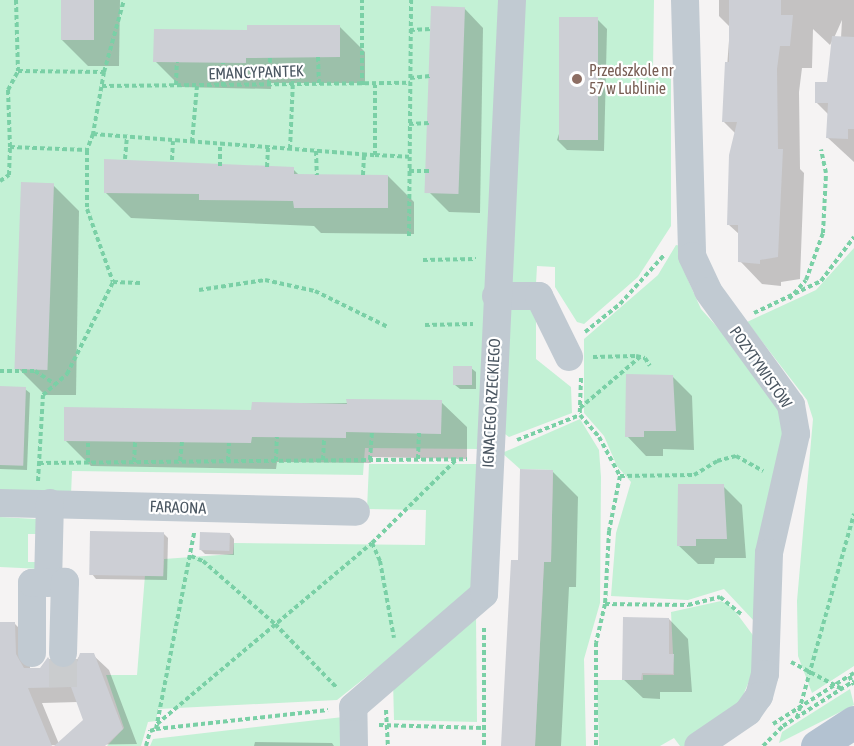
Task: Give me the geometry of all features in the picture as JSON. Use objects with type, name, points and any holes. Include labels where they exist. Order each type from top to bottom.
[{"type":"main road","points":[[817,746],[854,722]]},
{"type":"street","name":"IGNACEGO RZECKIEGO","points":[[484,594],[495,310],[512,0]]},
{"type":"street","name":"POZYTYWISTÓW","points":[[685,0],[692,256],[708,291],[790,405],[796,434],[769,553],[765,674],[755,704],[698,746]]},
{"type":"street","points":[[495,310],[539,296],[578,350]]},
{"type":"street","name":"FARAONA","points":[[0,503],[356,512]]},
{"type":"street","points":[[44,503],[63,583],[63,653]]},
{"type":"street","points":[[32,653],[32,583],[63,583]]},
{"type":"street","points":[[354,726],[407,660],[484,594]]},
{"type":"path","points":[[0,181],[9,175],[8,90],[18,71],[16,0]]},
{"type":"path","points":[[44,503],[39,463],[43,395],[67,375],[113,282],[87,208],[87,150],[93,134],[104,72],[124,0]]},
{"type":"path","points":[[362,0],[362,85]]},
{"type":"path","points":[[409,236],[411,0]]},
{"type":"path","points":[[410,30],[431,29]]},
{"type":"path","points":[[318,57],[319,83]]},
{"type":"path","points":[[269,85],[270,58]]},
{"type":"path","points":[[176,85],[177,62]]},
{"type":"path","points":[[223,63],[223,86]]},
{"type":"path","points":[[18,71],[104,72]]},
{"type":"path","name":"EMANCYPANTEK","points":[[102,86],[269,86],[292,81],[375,85],[430,76]]},
{"type":"path","points":[[290,149],[292,81]]},
{"type":"path","points":[[375,85],[375,155]]},
{"type":"path","points":[[192,142],[197,86]]},
{"type":"path","points":[[410,124],[429,123]]},
{"type":"path","points":[[93,134],[409,157]]},
{"type":"path","points":[[125,159],[127,137]]},
{"type":"path","points":[[172,160],[173,141]]},
{"type":"path","points":[[220,144],[220,166]]},
{"type":"path","points":[[10,147],[87,150]]},
{"type":"path","points":[[267,167],[268,147]]},
{"type":"path","points":[[789,299],[806,280],[823,233],[825,173],[821,150]]},
{"type":"path","points":[[316,151],[317,175]]},
{"type":"path","points":[[363,175],[364,154]]},
{"type":"path","points":[[409,171],[429,171]]},
{"type":"path","points":[[750,315],[789,299],[821,281],[854,237]]},
{"type":"path","points":[[578,350],[643,281],[670,246]]},
{"type":"path","points":[[423,260],[498,258]]},
{"type":"path","points":[[199,290],[265,280],[315,291],[388,327]]},
{"type":"path","points":[[113,282],[140,283]]},
{"type":"path","points":[[425,325],[495,310]]},
{"type":"path","points":[[578,350],[640,357],[650,366]]},
{"type":"path","points":[[580,408],[640,357]]},
{"type":"path","points":[[0,371],[35,371],[56,385]]},
{"type":"path","points":[[489,452],[580,415],[599,436],[620,476],[609,531],[605,604],[596,643],[596,746]]},
{"type":"path","points":[[370,460],[372,432]]},
{"type":"path","points":[[418,459],[419,433]]},
{"type":"path","points":[[276,460],[277,437]]},
{"type":"path","points":[[323,460],[324,438]]},
{"type":"path","points":[[88,441],[88,462]]},
{"type":"path","points":[[134,462],[135,442]]},
{"type":"path","points":[[180,462],[182,442]]},
{"type":"path","points":[[228,461],[229,443]]},
{"type":"path","points":[[620,476],[694,475],[717,461],[736,456],[753,462],[783,489]]},
{"type":"path","points":[[39,463],[457,459],[372,543],[150,731],[146,746]]},
{"type":"path","points":[[156,727],[191,556],[194,507]]},
{"type":"path","points":[[797,718],[854,514]]},
{"type":"path","points":[[372,543],[380,561],[394,639],[407,660]]},
{"type":"path","points":[[191,556],[203,561],[317,663],[354,726]]},
{"type":"path","points":[[484,594],[484,746]]},
{"type":"path","points":[[605,604],[688,605],[720,597],[736,608],[766,646],[809,674],[842,689]]},
{"type":"path","points":[[770,726],[854,673]]},
{"type":"path","points":[[763,746],[797,718],[853,682],[849,676]]},
{"type":"path","points":[[156,727],[483,728]]},
{"type":"green space","points":[[0,0],[501,0],[480,449],[365,448],[363,475],[72,471],[71,495],[0,492]]},
{"type":"green space","points":[[521,0],[654,0],[653,70],[671,79],[671,226],[638,277],[584,324],[577,322],[555,287],[555,267],[537,266],[536,284],[510,284]]},
{"type":"green space","points":[[676,245],[681,246],[688,280],[701,309],[735,347],[786,421],[755,622],[724,589],[688,600],[611,596],[616,533],[631,482],[617,466],[604,436],[584,413],[584,339],[658,275]]},
{"type":"green space","points":[[854,248],[854,666],[812,693],[798,656],[797,601],[813,419],[807,400],[747,322],[816,290]]},
{"type":"green space","points":[[523,304],[536,314],[536,359],[571,387],[572,413],[509,437],[505,434],[507,308]]},
{"type":"green space","points":[[580,419],[599,450],[601,477],[600,603],[584,659],[586,746],[535,746],[544,562],[551,562],[553,470],[520,469],[502,453]]},
{"type":"green space","points":[[369,464],[477,464],[472,593],[337,700],[158,709],[156,721],[148,722],[141,746],[107,746],[124,728],[106,675],[137,675],[145,575],[163,576],[164,559],[233,554],[234,543],[425,545],[426,510],[367,509]]},
{"type":"green space","points":[[0,517],[36,519],[43,534],[28,534],[28,562],[42,562],[42,569],[0,567]]},
{"type":"green space","points":[[721,601],[732,607],[755,638],[752,674],[737,710],[691,746],[680,746],[674,738],[660,746],[599,746],[597,680],[643,680],[643,675],[674,675],[671,612]]},
{"type":"green space","points":[[476,615],[477,722],[394,720],[393,680]]},
{"type":"green space","points":[[850,689],[854,705],[779,743],[782,732]]},
{"type":"green space","points":[[343,717],[344,746],[150,746],[153,739]]},
{"type":"building","points":[[61,0],[94,0],[94,40],[61,40]]},
{"type":"building","points":[[729,0],[781,0],[781,15],[793,15],[790,46],[780,46],[777,69],[778,149],[783,149],[778,257],[760,260],[760,264],[738,262],[738,225],[727,225],[729,155],[737,122],[722,122],[725,62],[729,62]]},
{"type":"building","points":[[431,6],[465,7],[458,194],[424,193]]},
{"type":"building","name":"Przedszkole nr 57 w Lublinie","points":[[559,17],[598,17],[598,140],[559,140]]},
{"type":"building","points":[[247,25],[340,25],[340,57],[246,58],[246,63],[153,62],[154,29],[247,30]]},
{"type":"building","points":[[832,36],[854,37],[854,129],[848,129],[848,139],[826,138],[828,103],[815,103],[815,82],[827,82]]},
{"type":"building","points":[[104,159],[294,167],[294,174],[388,175],[388,208],[294,208],[293,201],[199,200],[199,194],[104,193]]},
{"type":"building","points":[[21,182],[54,183],[47,370],[14,369]]},
{"type":"building","points":[[453,366],[472,366],[472,385],[453,385]]},
{"type":"building","points":[[626,374],[673,375],[676,431],[644,431],[644,437],[625,437]]},
{"type":"building","points":[[0,386],[26,387],[23,466],[0,465]]},
{"type":"building","points":[[346,399],[442,400],[441,434],[346,432],[346,438],[252,437],[251,443],[64,441],[64,407],[251,410],[252,402],[347,404]]},
{"type":"building","points":[[520,469],[553,470],[551,562],[544,562],[535,746],[501,746],[511,560],[518,560]]},
{"type":"building","points":[[678,484],[724,484],[727,539],[696,539],[696,546],[677,546]]},
{"type":"building","points":[[90,531],[164,532],[163,576],[89,575]]},
{"type":"building","points":[[200,532],[230,533],[229,551],[199,550]]},
{"type":"building","points":[[623,617],[669,618],[669,654],[674,654],[673,674],[642,673],[641,680],[622,680]]},
{"type":"building","points":[[0,622],[15,622],[16,654],[24,668],[40,668],[48,657],[54,667],[63,669],[77,662],[80,653],[94,653],[123,729],[105,746],[54,746],[83,720],[71,687],[28,688],[52,746],[0,746]]},
{"type":"tunnel","points":[[63,653],[63,687]]},
{"type":"place","name":"Przedszkole nr 57 w Lublinie","points":[[577,79]]}]
